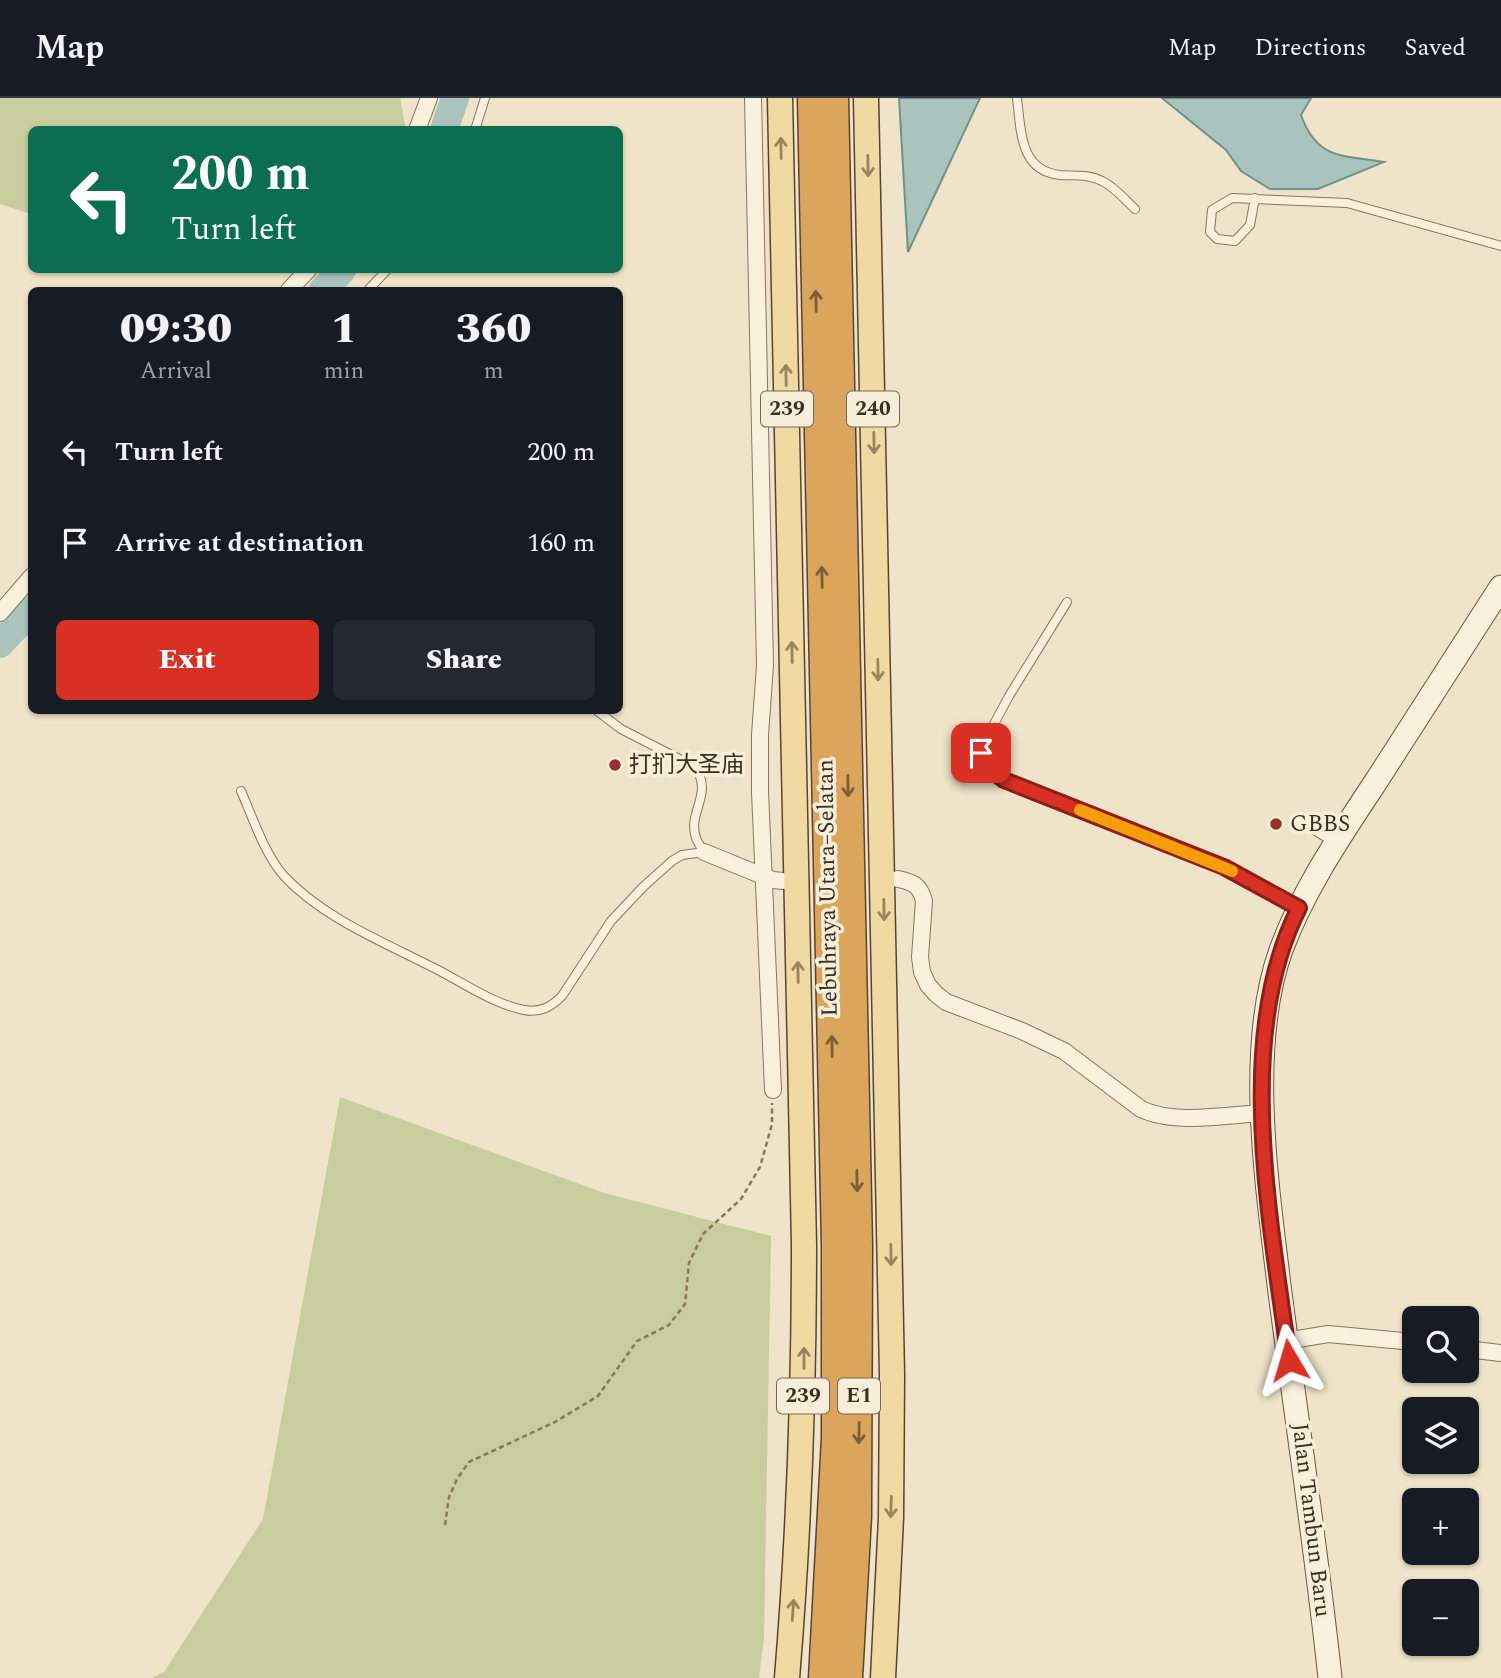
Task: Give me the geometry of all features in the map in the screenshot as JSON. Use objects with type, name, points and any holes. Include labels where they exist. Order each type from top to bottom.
[{"type":"highway","name":"Lebuhraya Utara–Selatan","points":[[812,98],[836,1271],[834,1489],[822,1678]]},
{"type":"highway","name":"Lebuhraya Utara–Selatan","points":[[834,98],[859,1260],[858,1477],[848,1678]]},
{"type":"main road","name":"239","points":[[780,98],[804,1245],[800,1513],[787,1678]]},
{"type":"main road","name":"240","points":[[866,98],[892,1375],[891,1517],[883,1678]]},
{"type":"main road","name":"Jalan Tambun Baru","points":[[1330,1678],[1318,1563],[1267,1184],[1263,1113],[1268,1003],[1281,950],[1299,908],[1336,843],[1501,587]]},
{"type":"street","points":[[418,126],[429,98]]},
{"type":"street","points":[[753,98],[765,665],[760,735],[762,876],[773,1090]]},
{"type":"street","points":[[292,287],[305,273]]},
{"type":"street","points":[[0,613],[6,595],[28,579]]},
{"type":"street","points":[[705,852],[762,876],[783,881]]},
{"type":"street","points":[[898,879],[909,881],[922,892],[922,972],[928,985],[946,1002],[1022,1031],[1064,1051],[1141,1109],[1152,1114],[1178,1117],[1263,1113]]},
{"type":"street","points":[[1286,1340],[1328,1334],[1402,1341]]},
{"type":"street","points":[[1479,1350],[1501,1353]]},
{"type":"lane","points":[[476,126],[485,98]]},
{"type":"lane","points":[[1017,98],[1024,150],[1031,160],[1056,175],[1089,176],[1103,181],[1135,209]]},
{"type":"lane","points":[[1255,198],[1250,225],[1235,241],[1217,239],[1210,232],[1212,210],[1232,198],[1255,198],[1347,203],[1501,246]]},
{"type":"lane","points":[[371,287],[384,273]]},
{"type":"lane","points":[[1067,602],[986,739],[981,753],[984,765],[1004,780],[1224,867],[1299,908]]},
{"type":"lane","points":[[241,790],[282,874],[306,896],[335,916],[478,991],[510,1006],[541,1010],[553,1005],[562,996],[611,921],[672,861],[682,855],[705,852],[696,838],[694,826],[703,785],[702,776],[695,767],[621,729],[601,714]]},
{"type":"lane","points":[[1297,819],[1336,843]]},
{"type":"path","points":[[445,1525],[449,1497],[469,1462],[555,1422],[598,1396],[637,1341],[669,1325],[685,1304],[689,1263],[703,1234],[741,1199],[761,1167],[772,1124],[773,1090]]},
{"type":"green space","points":[[0,98],[400,98],[405,126],[28,126],[28,213],[0,204]]},
{"type":"green space","points":[[340,1097],[604,1193],[771,1236],[764,1638],[759,1678],[151,1678],[164,1672],[263,1519]]},
{"type":"water","points":[[899,98],[980,98],[908,252]]},
{"type":"water","points":[[1162,98],[1311,98],[1301,115],[1307,130],[1323,148],[1344,156],[1384,162],[1318,189],[1270,189],[1241,171],[1226,150]]},
{"type":"waterway","points":[[445,126],[455,98]]},
{"type":"waterway","points":[[326,287],[339,273]]},
{"type":"waterway","points":[[0,644],[28,614]]},
{"type":"slow traffic","points":[[1080,810],[1232,871]]},
{"type":"place","name":"打扪大圣庙","points":[[615,765]]},
{"type":"place","name":"GBBS","points":[[1276,824]]},
{"type":"route","points":[[981,753],[984,765],[1004,780],[1224,867],[1299,908],[1273,975],[1265,1033],[1263,1087],[1267,1184],[1289,1360]]}]
